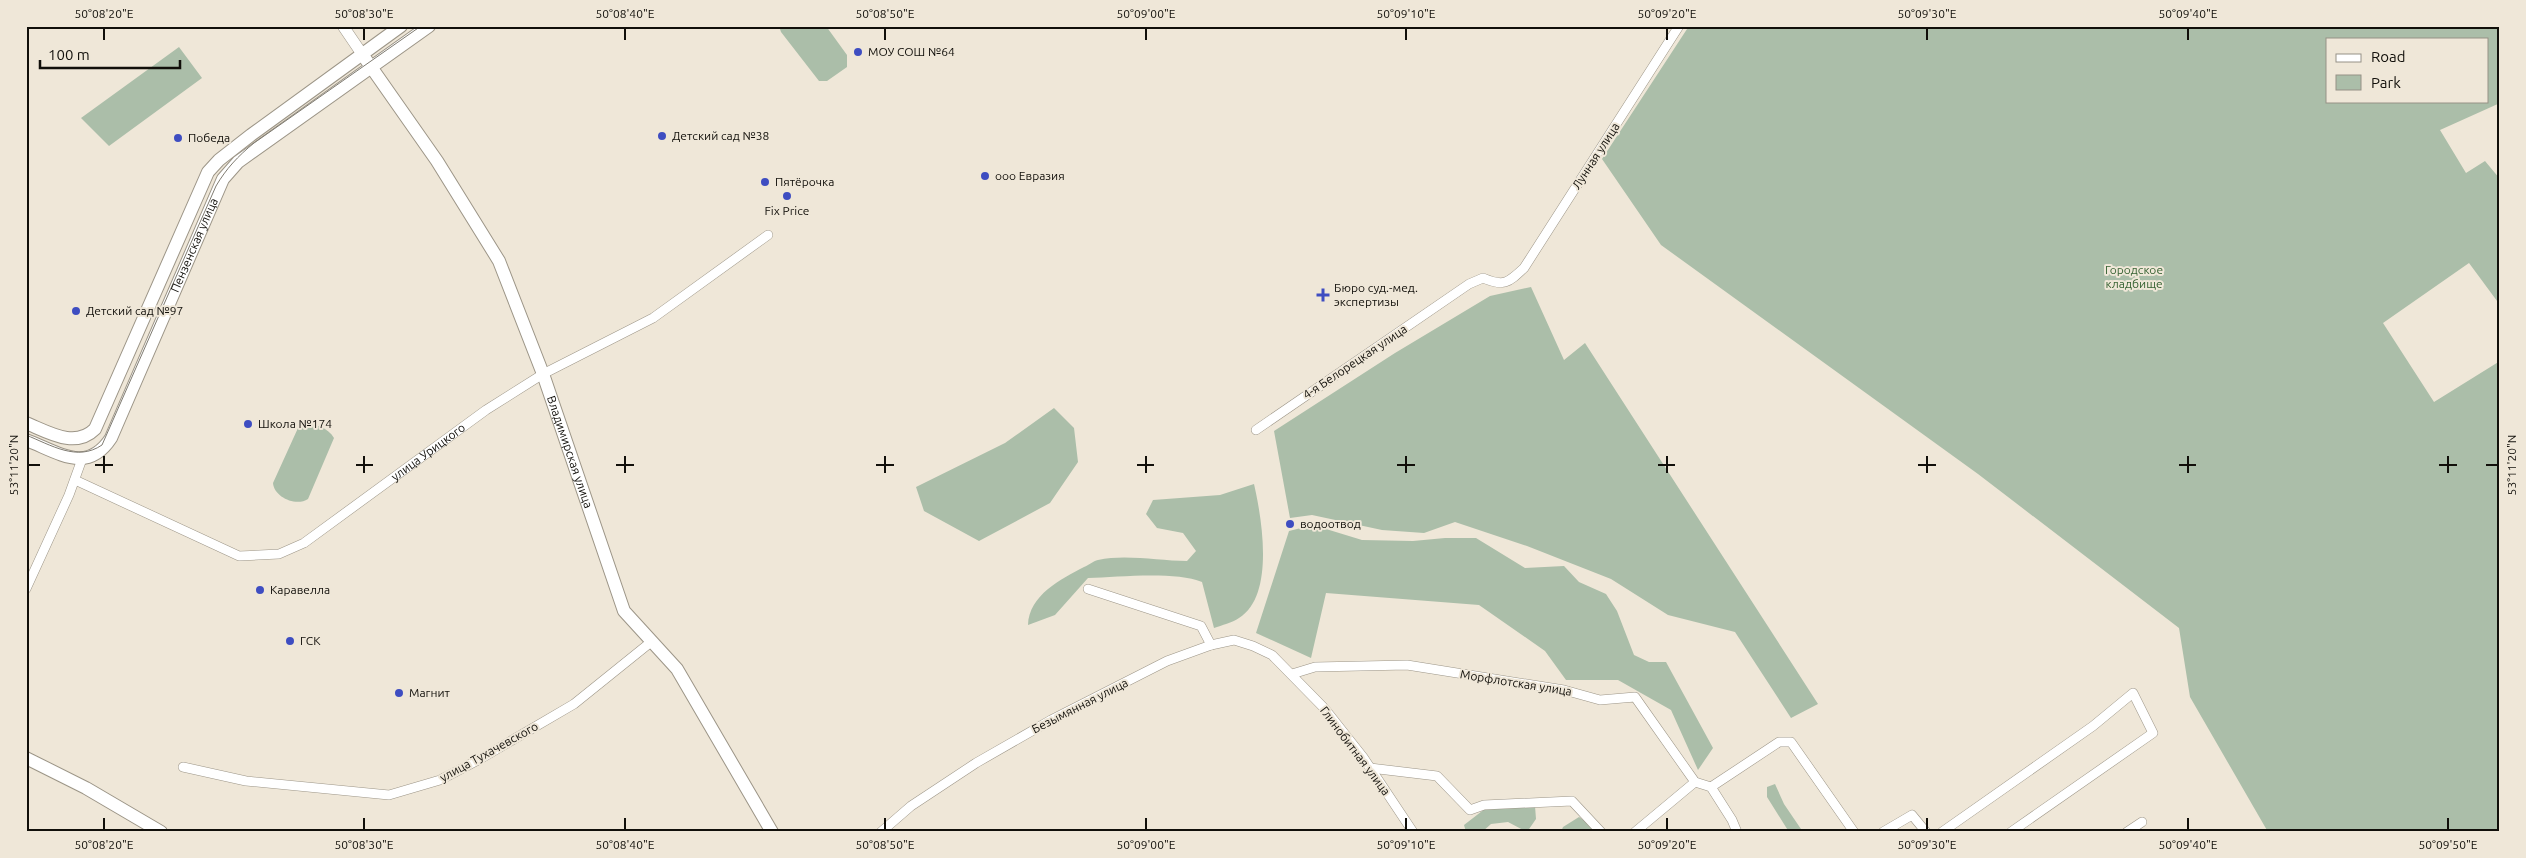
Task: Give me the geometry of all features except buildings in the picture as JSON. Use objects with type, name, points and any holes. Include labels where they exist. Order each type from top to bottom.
[{"type":"main road","name":"Пензенская улица","points":[[86,436],[95,429],[208,172],[219,160],[251,135],[401,26]]},
{"type":"main road","name":"Пензенская улица","points":[[82,460],[99,454],[110,438],[223,179],[238,162],[429,26]]},
{"type":"main road","name":"Владимирская улица","points":[[362,54],[437,161],[498,261],[543,374],[624,611],[677,669],[772,832]]},
{"type":"main road","points":[[26,423],[66,438],[86,436],[82,460],[26,440]]},
{"type":"main road","points":[[26,758],[86,788],[161,832]]},
{"type":"street","points":[[343,26],[362,54]]},
{"type":"street","name":"Лунная улица","points":[[1509,282],[1524,268],[1679,26]]},
{"type":"street","name":"улица Урицкого","points":[[75,480],[239,556],[279,554],[304,543],[486,410],[543,374],[653,318],[768,235]]},
{"type":"street","name":"4-я Белорецкая улица","points":[[1256,430],[1469,284],[1483,278],[1496,284],[1509,282]]},
{"type":"street","points":[[26,589],[75,480],[82,460]]},
{"type":"street","points":[[1088,589],[1201,626],[1211,645]]},
{"type":"street","name":"Безымянная улица","points":[[880,832],[911,806],[968,768],[1051,720],[1167,661],[1211,645],[1234,640],[1272,655],[1292,674]]},
{"type":"street","name":"улица Тухачевского","points":[[183,767],[246,781],[389,795],[440,780],[489,754],[574,704],[651,642]]},
{"type":"street","name":"Морфлотская улица","points":[[1292,674],[1315,668],[1407,665],[1564,690],[1600,700],[1635,697],[1695,782]]},
{"type":"street","name":"Глинобитная улица","points":[[1292,674],[1325,709],[1370,768],[1413,832]]},
{"type":"street","points":[[1942,832],[2093,726],[2133,693],[2153,733],[2011,832]]},
{"type":"street","points":[[1711,787],[1780,742],[1791,742],[1854,832]]},
{"type":"street","points":[[1370,768],[1437,776],[1470,810],[1484,805],[1572,801],[1601,832]]},
{"type":"street","points":[[1635,832],[1695,782],[1711,787]]},
{"type":"street","points":[[1711,787],[1715,797],[1732,820],[1737,832]]},
{"type":"street","points":[[1882,832],[1912,815],[1926,832]]},
{"type":"street","points":[[2127,832],[2142,822]]},
{"type":"green space","points":[[779,26],[826,26],[847,55],[847,67],[827,81],[819,81],[781,32]]},
{"type":"green space","name":"Городское кладбище","points":[[1689,26],[2500,26],[2500,103],[2440,130],[2466,173],[2485,161],[2500,179],[2500,305],[2469,263],[2383,323],[2434,402],[2500,361],[2500,832],[2268,832],[2190,697],[2179,628],[1978,474],[1661,245],[1602,159]]},
{"type":"green space","points":[[179,47],[202,78],[109,146],[81,118]]},
{"type":"green space","points":[[1531,287],[1564,360],[1585,343],[1818,704],[1791,718],[1735,632],[1668,615],[1611,579],[1527,546],[1455,522],[1424,533],[1382,530],[1312,515],[1290,518],[1274,431],[1395,353],[1490,296]]},
{"type":"green space","points":[[1054,408],[1074,428],[1078,462],[1050,503],[979,541],[924,511],[916,487],[1005,443]]},
{"type":"green space","points":[[303,423],[320,427],[332,434],[334,438],[308,499],[298,502],[286,499],[277,493],[273,483],[298,428]]},
{"type":"green space","points":[[1254,484],[1262,536],[1262,575],[1258,593],[1250,607],[1236,620],[1214,628],[1202,582],[1177,577],[1146,576],[1088,578],[1055,615],[1028,625],[1034,605],[1048,589],[1096,561],[1109,558],[1131,558],[1187,561],[1196,551],[1183,533],[1157,528],[1146,514],[1153,500],[1220,495]]},
{"type":"green space","points":[[1313,525],[1362,540],[1413,541],[1476,538],[1525,568],[1564,566],[1579,582],[1606,594],[1617,611],[1634,655],[1649,662],[1666,662],[1713,748],[1698,770],[1671,710],[1618,680],[1566,680],[1545,651],[1479,605],[1326,593],[1311,658],[1256,633],[1289,531]]},
{"type":"green space","points":[[1775,784],[1784,804],[1803,832],[1789,832],[1767,797],[1767,787]]},
{"type":"green space","points":[[1535,806],[1536,819],[1527,832],[1508,822],[1491,824],[1482,832],[1466,832],[1464,825],[1486,808]]},
{"type":"green space","points":[[1579,817],[1601,832],[1561,832],[1563,827]]},
{"type":"tram line","points":[[26,435],[54,447],[74,452],[93,450],[102,445],[216,186],[224,174],[254,143],[421,26]]},
{"type":"place","name":"МОУ СОШ №64","points":[[858,52]]},
{"type":"place","name":"Детский сад №38","points":[[662,136]]},
{"type":"place","name":"Победа","points":[[178,138]]},
{"type":"place","name":"ооо Евразия","points":[[985,176]]},
{"type":"place","name":"Пятёрочка","points":[[765,182]]},
{"type":"place","name":"Fix Price","points":[[787,196]]},
{"type":"place","name":"Бюро суд.-мед. экспертизы","points":[[1323,295]]},
{"type":"place","name":"Детский сад №97","points":[[76,311]]},
{"type":"place","name":"Школа №174","points":[[248,424]]},
{"type":"place","name":"водоотвод","points":[[1290,524]]},
{"type":"place","name":"Каравелла","points":[[260,590]]},
{"type":"place","name":"ГСК","points":[[290,641]]},
{"type":"place","name":"Магнит","points":[[399,693]]}]
